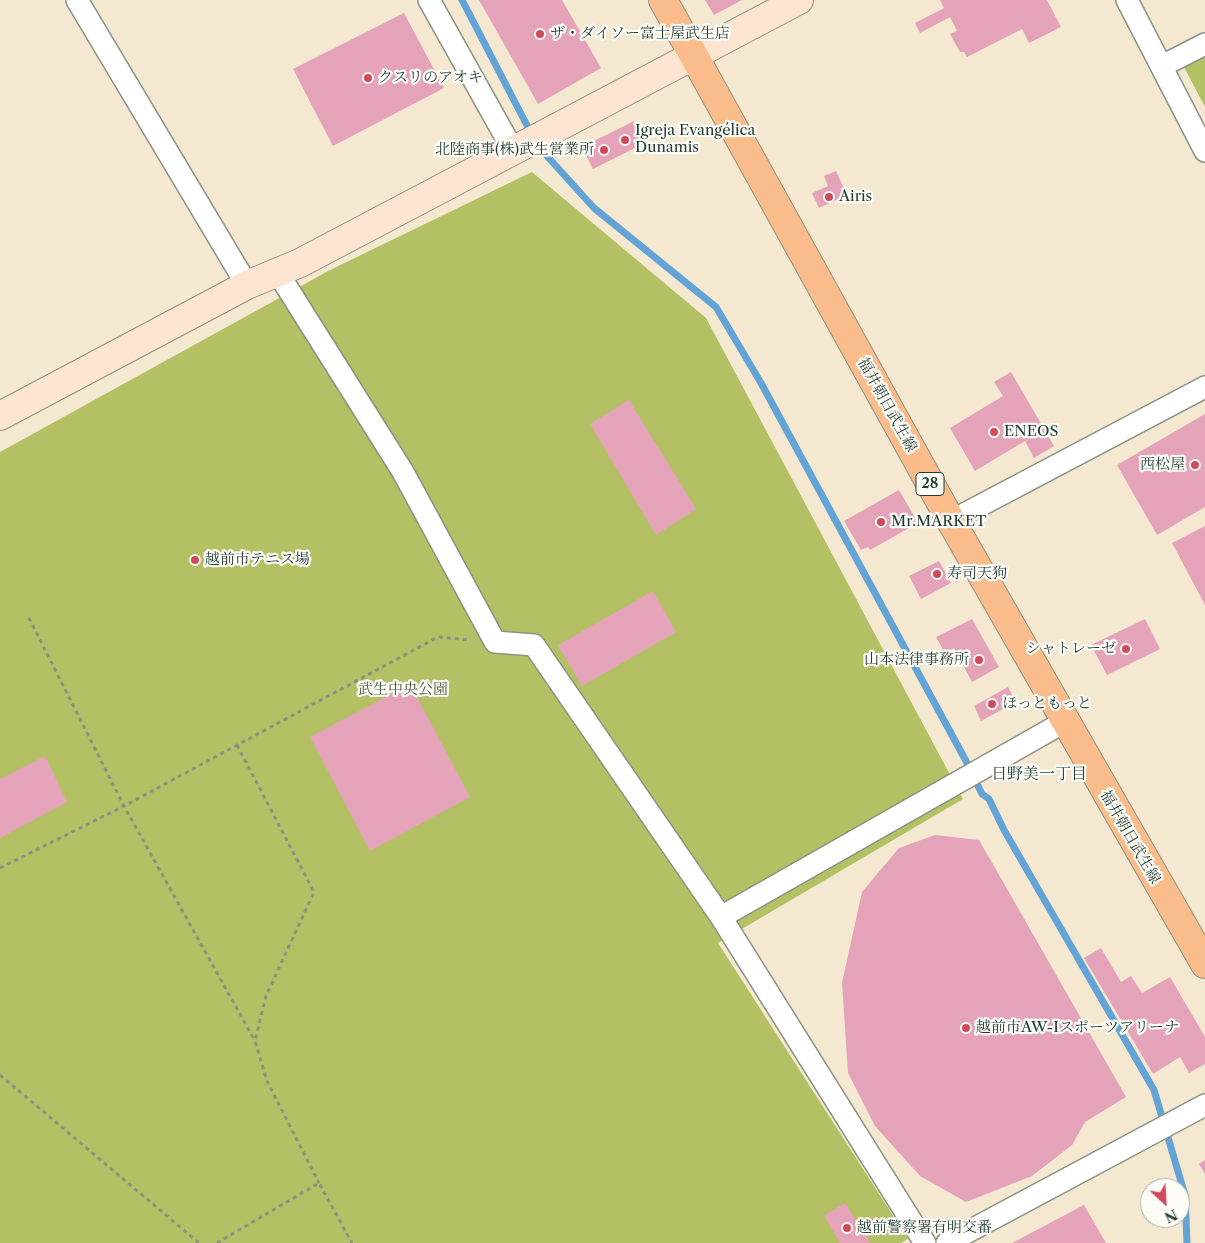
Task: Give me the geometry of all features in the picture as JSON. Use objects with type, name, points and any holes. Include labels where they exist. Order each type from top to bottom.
[{"type":"main road","name":"福井朝日武生線","points":[[663,0],[1064,722],[1205,964]]},
{"type":"street","points":[[77,0],[247,285]]},
{"type":"street","points":[[429,0],[514,152]]},
{"type":"street","points":[[0,416],[247,285],[278,273],[514,152],[800,0]]},
{"type":"street","points":[[1127,0],[1205,151]]},
{"type":"street","points":[[1162,66],[1205,44]]},
{"type":"street","points":[[278,273],[403,472],[495,642],[534,645],[721,917],[925,1243]]},
{"type":"street","points":[[951,521],[1205,387]]},
{"type":"street","points":[[721,917],[1064,722]]},
{"type":"street","points":[[948,1243],[1205,1105]]},
{"type":"path","points":[[29,618],[124,806],[255,1041],[267,1081],[319,1184],[352,1243]]},
{"type":"path","points":[[0,868],[124,806],[438,637],[495,642]]},
{"type":"path","points":[[237,745],[314,892],[266,996],[255,1041]]},
{"type":"path","points":[[0,1075],[199,1243]]},
{"type":"path","points":[[217,1243],[319,1184]]},
{"type":"green space","points":[[1205,57],[1205,107],[1184,67]]},
{"type":"green space","name":"武生中央公園","points":[[532,172],[706,318],[963,799],[718,943],[908,1239],[901,1243],[0,1243],[0,452],[330,270]]},
{"type":"building","name":"ザ・ダイソー富士屋武生店","points":[[479,0],[562,0],[601,68],[538,104]]},
{"type":"building","points":[[705,0],[742,0],[714,15]]},
{"type":"building","points":[[940,0],[1047,0],[1061,27],[1029,43],[1022,29],[967,57],[964,52],[960,52],[950,34],[957,31],[950,17],[920,33],[915,23],[944,8]]},
{"type":"building","name":"クスリのアオキ","points":[[404,13],[444,88],[333,146],[293,69]]},
{"type":"building","points":[[634,121],[645,143],[593,169],[582,147]]},
{"type":"building","points":[[836,171],[847,195],[819,208],[812,193],[828,186],[824,176]]},
{"type":"building","points":[[1011,372],[1054,446],[1034,458],[1025,441],[975,471],[950,428],[1003,396],[994,382]]},
{"type":"building","points":[[629,400],[696,509],[656,535],[590,424]]},
{"type":"building","points":[[1205,414],[1205,507],[1157,535],[1117,465]]},
{"type":"building","points":[[899,490],[918,523],[870,550],[868,547],[861,550],[844,521]]},
{"type":"building","points":[[1205,526],[1205,605],[1172,543]]},
{"type":"building","points":[[939,561],[951,583],[921,599],[909,576]]},
{"type":"building","points":[[653,591],[676,632],[582,686],[558,645]]},
{"type":"building","points":[[972,619],[999,667],[972,682],[954,648],[945,653],[936,637]]},
{"type":"building","points":[[1145,619],[1160,649],[1107,675],[1091,645]]},
{"type":"building","points":[[410,684],[470,797],[370,851],[310,737]]},
{"type":"building","points":[[1008,687],[1016,702],[981,721],[974,706]]},
{"type":"building","points":[[45,756],[67,802],[0,838],[0,779]]},
{"type":"building","name":"越前市AW-Iスポーツアリーナ","points":[[935,835],[979,840],[1126,1097],[1085,1122],[1072,1145],[1032,1176],[966,1202],[920,1176],[875,1126],[848,1073],[842,983],[862,892],[899,848]]},
{"type":"building","points":[[1101,948],[1121,982],[1131,976],[1142,993],[1170,977],[1205,1037],[1205,1064],[1189,1073],[1180,1057],[1153,1074],[1084,958]]},
{"type":"building","points":[[1205,1160],[1205,1174],[1199,1164]]},
{"type":"building","name":"越前警察署有明交番","points":[[845,1203],[870,1242],[840,1243],[824,1215]]},
{"type":"building","points":[[1084,1205],[1106,1243],[1012,1243]]},
{"type":"waterway","points":[[462,0],[532,135]]},
{"type":"waterway","points":[[537,145],[594,208],[716,307],[761,383],[966,761],[982,794],[989,799],[1004,830],[1154,1090],[1185,1195],[1187,1243]]},
{"type":"place","name":"ザ・ダイソー富士屋武生店","points":[[540,34]]},
{"type":"place","name":"クスリのアオキ","points":[[368,78]]},
{"type":"place","name":"Igreja Evangélica Dunamis","points":[[625,140]]},
{"type":"place","name":"北陸商事(株)武生営業所","points":[[604,150]]},
{"type":"place","name":"Airis","points":[[829,197]]},
{"type":"place","name":"ENEOS","points":[[994,432]]},
{"type":"place","name":"西松屋","points":[[1195,465]]},
{"type":"place","name":"Mr.MARKET","points":[[881,522]]},
{"type":"place","name":"越前市テニス場","points":[[195,560]]},
{"type":"place","name":"寿司天狗","points":[[937,574]]},
{"type":"place","name":"シャトレーゼ","points":[[1126,649]]},
{"type":"place","name":"山本法律事務所","points":[[979,660]]},
{"type":"place","name":"ほっともっと","points":[[992,704]]},
{"type":"place","name":"越前市AW-Iスポーツアリーナ","points":[[966,1028]]},
{"type":"place","name":"越前警察署有明交番","points":[[847,1228]]},
{"type":"district","name":"日野美一丁目","points":[[1039,774]]}]
